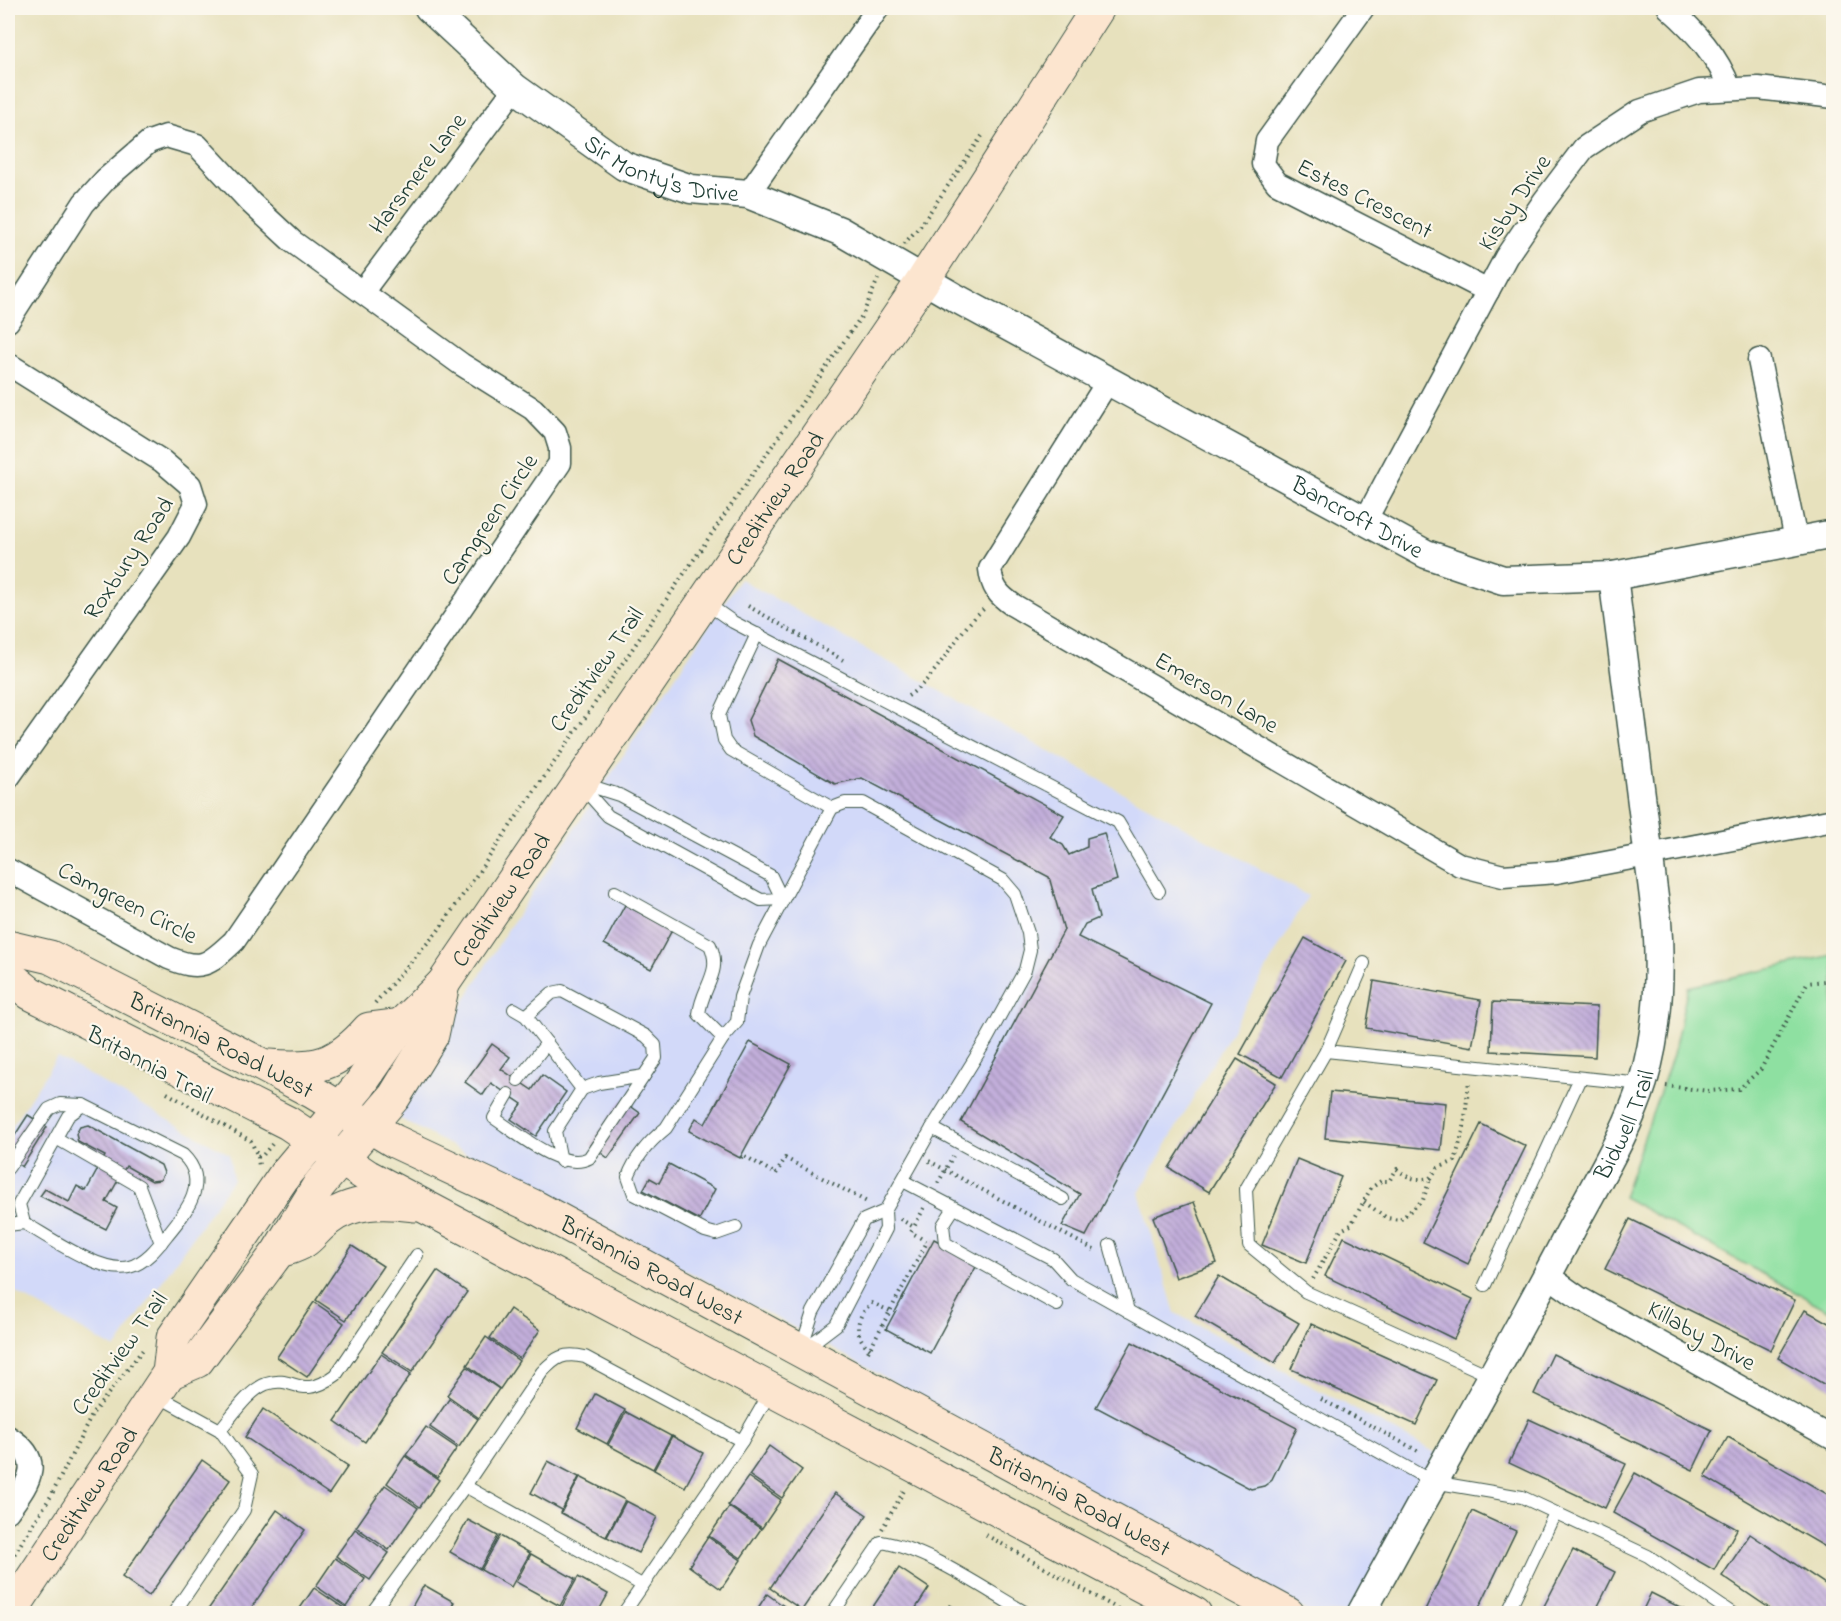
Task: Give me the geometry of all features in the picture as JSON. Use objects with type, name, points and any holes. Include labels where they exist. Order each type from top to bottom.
[{"type":"main road","name":"Creditview Road","points":[[9,1614],[162,1384],[173,1338],[286,1173],[340,1108],[401,1025],[443,984],[578,782],[924,279],[1098,8]]},
{"type":"main road","name":"Britannia Road West","points":[[8,947],[50,957],[264,1065],[394,1141],[536,1207],[800,1352],[1288,1614]]},
{"type":"main road","name":"Britannia Road West","points":[[8,975],[30,993],[288,1123],[367,1176],[1195,1614]]},
{"type":"main road","name":"Creditview Road","points":[[162,1384],[197,1361],[278,1252],[319,1185],[394,1097],[432,1035],[443,984]]},
{"type":"main road","points":[[264,1065],[296,1068],[323,1064],[351,1050],[369,1029],[401,1025]]},
{"type":"main road","points":[[278,1252],[306,1243],[326,1220],[354,1206],[391,1202],[427,1207]]},
{"type":"street","name":"Sir Monty's Drive","points":[[429,8],[514,88],[624,166],[692,189],[748,194],[840,231],[924,279]]},
{"type":"street","name":"Estes Crescent","points":[[1363,8],[1267,141],[1263,164],[1277,183],[1488,291]]},
{"type":"street","points":[[1669,8],[1690,26],[1722,66],[1730,89]]},
{"type":"street","points":[[748,194],[870,10]]},
{"type":"street","name":"Harsmere Lane","points":[[363,291],[514,88]]},
{"type":"street","name":"Kisby Drive","points":[[1365,521],[1506,257],[1537,210],[1584,148],[1640,111],[1699,91],[1758,88],[1833,97]]},
{"type":"street","name":"Camgreen Circle","points":[[8,321],[84,203],[106,179],[149,142],[166,136],[196,145],[251,203],[293,242],[461,364],[533,409],[555,432],[561,448],[560,463],[234,941],[211,962],[192,966],[169,958],[8,870]]},
{"type":"street","name":"Bancroft Drive","points":[[924,279],[1426,554],[1503,580],[1613,576],[1833,534]]},
{"type":"street","points":[[1759,360],[1796,540]]},
{"type":"street","name":"Roxbury Road","points":[[8,364],[162,461],[190,485],[196,504],[178,537],[8,778]]},
{"type":"street","points":[[999,595],[992,584],[990,569],[1108,381]]},
{"type":"street","name":"Bidwell Trail","points":[[1361,1614],[1547,1275],[1624,1127],[1642,1084],[1657,1013],[1660,966],[1649,854],[1613,576]]},
{"type":"street","name":"Emerson Lane","points":[[999,595],[1461,865],[1503,876],[1557,872],[1833,820]]},
{"type":"street","name":"Killaby Drive","points":[[1547,1275],[1579,1298],[1833,1439]]},
{"type":"street","points":[[8,1437],[24,1450],[31,1460],[26,1485],[8,1511]]},
{"type":"lane","points":[[703,601],[733,622],[1118,822],[1159,891]]},
{"type":"lane","points":[[757,634],[719,715],[724,740],[731,750],[832,808]]},
{"type":"lane","points":[[578,782],[608,816],[760,900],[782,899]]},
{"type":"lane","points":[[578,782],[619,795],[771,876],[782,899]]},
{"type":"lane","points":[[736,1227],[716,1234],[705,1231],[634,1194],[628,1178],[632,1167],[646,1148],[666,1128],[723,1038],[736,1022],[740,997],[759,945],[832,808],[845,803],[863,803],[993,873],[1015,894],[1024,915],[1029,950],[1025,970],[971,1067],[932,1128],[885,1211],[886,1229],[836,1325],[800,1352]]},
{"type":"lane","points":[[615,892],[710,945],[716,957],[715,968],[701,997],[699,1014],[723,1038]]},
{"type":"lane","points":[[1364,963],[1326,1051],[1246,1189],[1249,1245],[1306,1292],[1491,1377]]},
{"type":"lane","points":[[508,1094],[494,1118],[561,1161],[582,1162],[589,1158],[656,1058],[655,1045],[646,1036],[562,992],[552,993],[526,1016]]},
{"type":"lane","points":[[514,1009],[526,1016],[582,1089]]},
{"type":"lane","points":[[518,1080],[547,1043]]},
{"type":"lane","points":[[1326,1051],[1642,1084]]},
{"type":"lane","points":[[561,1161],[555,1131],[582,1089],[598,1083],[644,1076]]},
{"type":"lane","points":[[1485,1285],[1580,1078]]},
{"type":"lane","points":[[8,1168],[49,1109],[60,1104],[83,1105],[183,1155],[192,1164],[196,1176],[195,1191],[189,1208],[146,1259],[129,1268],[105,1267],[24,1223],[13,1204],[68,1116],[83,1105]]},
{"type":"lane","points":[[932,1128],[1063,1199]]},
{"type":"lane","points":[[56,1138],[139,1186],[161,1243]]},
{"type":"lane","points":[[903,1181],[1053,1259],[1071,1279],[1433,1482],[1522,1497],[1648,1556],[1728,1612]]},
{"type":"lane","points":[[954,1208],[943,1225],[945,1243],[1057,1305]]},
{"type":"lane","points":[[800,1352],[813,1312],[864,1220],[885,1211]]},
{"type":"lane","points":[[8,1225],[24,1223]]},
{"type":"lane","points":[[1110,1245],[1128,1311]]},
{"type":"lane","points":[[220,1430],[264,1385],[278,1382],[302,1388],[320,1387],[336,1375],[417,1255]]},
{"type":"lane","points":[[371,1614],[465,1486],[542,1372],[552,1361],[570,1353],[585,1357],[742,1441]]},
{"type":"lane","points":[[162,1384],[220,1430],[252,1474],[244,1510],[173,1614]]},
{"type":"lane","points":[[623,1614],[742,1441],[771,1391]]},
{"type":"lane","points":[[465,1486],[642,1585]]},
{"type":"lane","points":[[1508,1614],[1555,1513]]},
{"type":"lane","points":[[832,1614],[881,1542],[896,1544],[939,1564],[1028,1614]]},
{"type":"path","name":"Creditview Trail","points":[[371,1008],[438,931],[863,314],[877,280]]},
{"type":"path","points":[[898,690],[908,696],[923,685],[968,622],[999,595]]},
{"type":"path","points":[[748,606],[848,662]]},
{"type":"path","points":[[1642,1084],[1709,1091],[1739,1089],[1761,1069],[1807,983],[1833,980]]},
{"type":"path","points":[[1364,1202],[1387,1218],[1400,1220],[1423,1200],[1430,1179],[1438,1168],[1455,1161],[1464,1127],[1471,1066]]},
{"type":"path","name":"Britannia Trail","points":[[164,1092],[251,1141],[261,1156],[258,1176]]},
{"type":"path","points":[[890,1311],[872,1303],[862,1313],[858,1326],[859,1336],[869,1350],[890,1311],[927,1242],[911,1232],[960,1145]]},
{"type":"path","points":[[741,1158],[742,1155],[776,1174],[785,1158],[914,1227]]},
{"type":"path","points":[[917,1155],[1098,1252]]},
{"type":"path","points":[[1306,1292],[1341,1230],[1351,1225],[1371,1188],[1381,1181],[1389,1181],[1396,1169],[1409,1179],[1430,1179]]},
{"type":"path","name":"Creditview Trail","points":[[8,1564],[51,1496],[93,1413],[150,1342]]},
{"type":"path","points":[[1316,1396],[1420,1452]]},
{"type":"path","points":[[881,1542],[883,1524],[905,1488]]},
{"type":"shaded area","points":[[740,579],[1308,896],[1139,1193],[1175,1313],[1436,1453],[1352,1613],[1310,1613],[810,1336],[395,1116],[505,934]]},
{"type":"shaded area","points":[[57,1057],[229,1154],[233,1179],[115,1349],[8,1288],[8,1132]]},
{"type":"green space","points":[[1834,955],[1833,1313],[1623,1197],[1673,1055],[1688,987]]},
{"type":"building","points":[[778,659],[1064,815],[1050,837],[1063,845],[1069,855],[1087,847],[1087,838],[1104,833],[1117,880],[1092,889],[1099,918],[1085,924],[1078,937],[1211,1003],[1086,1236],[1062,1226],[1080,1194],[961,1122],[1064,930],[1049,877],[862,778],[835,784],[753,736],[748,720]]},
{"type":"building","points":[[625,905],[672,930],[651,969],[604,944]]},
{"type":"building","points":[[1305,938],[1346,961],[1282,1077],[1240,1054]]},
{"type":"building","points":[[1374,981],[1481,1000],[1472,1047],[1366,1028]]},
{"type":"building","points":[[1493,1002],[1597,1007],[1595,1057],[1491,1051]]},
{"type":"building","points":[[750,1042],[791,1064],[740,1158],[689,1131],[696,1118],[705,1124]]},
{"type":"building","points":[[492,1044],[510,1057],[501,1069],[532,1090],[542,1075],[566,1092],[536,1136],[511,1119],[522,1104],[491,1083],[483,1095],[465,1082]]},
{"type":"building","points":[[1237,1059],[1276,1083],[1209,1192],[1169,1168]]},
{"type":"building","points":[[1330,1092],[1446,1103],[1441,1150],[1325,1138]]},
{"type":"building","points":[[622,1100],[640,1113],[608,1158],[590,1145]]},
{"type":"building","points":[[28,1115],[47,1127],[22,1167],[8,1157],[8,1146]]},
{"type":"building","points":[[1481,1124],[1526,1146],[1468,1264],[1423,1242]]},
{"type":"building","points":[[88,1125],[161,1165],[164,1173],[160,1180],[152,1181],[126,1166],[106,1202],[117,1208],[106,1229],[40,1196],[45,1189],[69,1202],[77,1186],[86,1191],[105,1156],[78,1142],[76,1134],[80,1127]]},
{"type":"building","points":[[1297,1159],[1341,1177],[1306,1263],[1262,1245]]},
{"type":"building","points":[[669,1164],[715,1189],[699,1220],[643,1190],[650,1178],[659,1183]]},
{"type":"building","points":[[1194,1202],[1217,1263],[1176,1278],[1153,1217]]},
{"type":"building","points":[[1630,1219],[1795,1300],[1771,1350],[1605,1269]]},
{"type":"building","points":[[1344,1237],[1473,1299],[1454,1339],[1325,1276]]},
{"type":"building","points":[[934,1239],[978,1263],[930,1353],[886,1329]]},
{"type":"building","points":[[352,1246],[383,1266],[346,1320],[316,1300]]},
{"type":"building","points":[[437,1271],[467,1292],[412,1372],[382,1352]]},
{"type":"building","points":[[1219,1276],[1299,1323],[1275,1363],[1195,1316]]},
{"type":"building","points":[[314,1302],[344,1323],[307,1377],[277,1357]]},
{"type":"building","points":[[510,1309],[540,1330],[520,1359],[490,1338]]},
{"type":"building","points":[[1805,1310],[1834,1326],[1834,1390],[1778,1358]]},
{"type":"building","points":[[1311,1324],[1437,1380],[1416,1425],[1291,1369]]},
{"type":"building","points":[[486,1337],[519,1361],[500,1389],[467,1365]]},
{"type":"building","points":[[1132,1342],[1297,1428],[1271,1481],[1264,1486],[1251,1489],[1096,1407]]},
{"type":"building","points":[[381,1354],[411,1374],[365,1442],[335,1421]]},
{"type":"building","points":[[1553,1354],[1712,1430],[1693,1470],[1534,1394]]},
{"type":"building","points":[[467,1367],[499,1389],[479,1418],[447,1395]]},
{"type":"building","points":[[595,1394],[625,1410],[607,1444],[577,1428]]},
{"type":"building","points":[[449,1399],[478,1419],[459,1447],[430,1427]]},
{"type":"building","points":[[263,1409],[348,1466],[329,1494],[245,1437]]},
{"type":"building","points":[[626,1412],[671,1436],[653,1469],[608,1445]]},
{"type":"building","points":[[1529,1419],[1626,1464],[1605,1508],[1509,1463]]},
{"type":"building","points":[[426,1427],[457,1448],[437,1477],[406,1455]]},
{"type":"building","points":[[672,1436],[703,1453],[685,1487],[654,1470]]},
{"type":"building","points":[[1728,1437],[1834,1498],[1834,1552],[1705,1477]]},
{"type":"building","points":[[769,1446],[802,1470],[782,1498],[749,1475]]},
{"type":"building","points":[[405,1456],[439,1480],[420,1507],[387,1483]]},
{"type":"building","points":[[202,1460],[230,1480],[149,1596],[122,1577]]},
{"type":"building","points":[[548,1461],[579,1477],[562,1510],[531,1493]]},
{"type":"building","points":[[1635,1473],[1737,1529],[1714,1570],[1613,1513]]},
{"type":"building","points":[[580,1477],[625,1500],[606,1537],[561,1513]]},
{"type":"building","points":[[748,1477],[781,1500],[762,1528],[728,1505]]},
{"type":"building","points":[[385,1485],[418,1508],[389,1550],[356,1527]]},
{"type":"building","points":[[835,1493],[867,1515],[802,1610],[770,1588]]},
{"type":"building","points":[[626,1501],[657,1517],[638,1553],[607,1537]]},
{"type":"building","points":[[729,1507],[761,1529],[741,1558],[709,1536]]},
{"type":"building","points":[[277,1510],[305,1530],[247,1614],[205,1614]]},
{"type":"building","points":[[1472,1511],[1516,1531],[1476,1614],[1433,1614],[1425,1610]]},
{"type":"building","points":[[468,1520],[498,1536],[480,1569],[450,1552]]},
{"type":"building","points":[[355,1529],[389,1553],[370,1580],[336,1556]]},
{"type":"building","points":[[1750,1534],[1834,1590],[1832,1614],[1778,1614],[1722,1576]]},
{"type":"building","points":[[500,1536],[530,1553],[511,1587],[481,1570]]},
{"type":"building","points":[[708,1537],[741,1560],[721,1589],[689,1566]]},
{"type":"building","points":[[1573,1550],[1615,1572],[1594,1614],[1540,1614]]},
{"type":"building","points":[[531,1554],[575,1579],[560,1606],[516,1582]]},
{"type":"building","points":[[335,1558],[365,1579],[346,1607],[316,1586]]},
{"type":"building","points":[[899,1568],[929,1588],[912,1614],[868,1614]]},
{"type":"building","points":[[578,1577],[608,1594],[597,1614],[559,1612]]},
{"type":"building","points":[[424,1585],[454,1602],[448,1614],[408,1614]]},
{"type":"building","points":[[314,1588],[345,1609],[341,1614],[296,1614]]},
{"type":"building","points":[[1651,1593],[1693,1614],[1641,1614]]},
{"type":"building","points":[[767,1594],[795,1614],[754,1614]]},
{"type":"building","points":[[950,1605],[965,1614],[945,1614]]},
{"type":"building","points":[[454,1606],[466,1614],[450,1614]]}]
